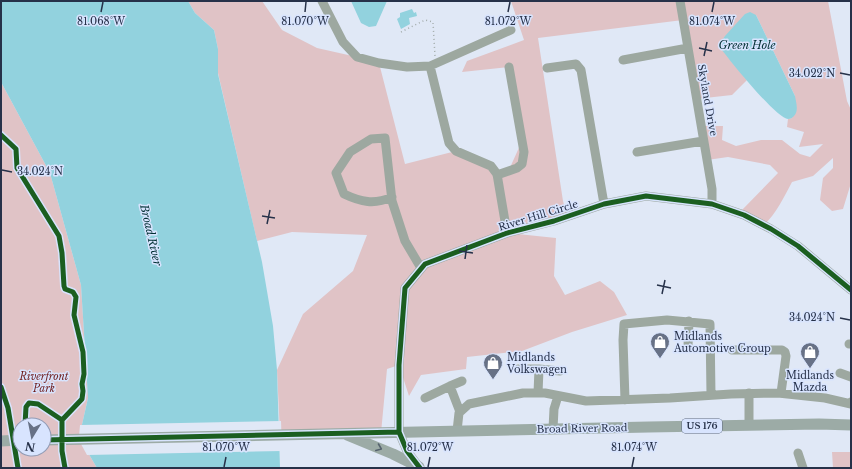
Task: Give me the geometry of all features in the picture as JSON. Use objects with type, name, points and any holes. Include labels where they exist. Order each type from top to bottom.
[{"type":"main road","name":"Broad River Road","points":[[52,440],[313,433],[749,425],[851,425]]},
{"type":"main road","points":[[343,433],[393,454],[420,468]]},
{"type":"main road","points":[[1,441],[12,440]]},
{"type":"street","points":[[322,1],[343,42],[357,57],[378,63],[407,67],[432,65],[511,30]]},
{"type":"street","name":"Skyland Drive","points":[[680,1],[712,189],[712,204]]},
{"type":"street","points":[[623,60],[688,48]]},
{"type":"street","points":[[547,68],[576,64],[581,70],[604,204]]},
{"type":"street","points":[[432,65],[449,143],[456,151],[491,166],[497,175],[507,233]]},
{"type":"street","points":[[497,175],[517,168],[522,164],[524,152],[509,67]]},
{"type":"street","points":[[392,197],[382,202],[359,201],[344,194],[336,173],[350,152],[370,139],[385,138],[392,197],[405,241],[421,268]]},
{"type":"street","points":[[638,152],[703,141]]},
{"type":"street","name":"River Hill Circle","points":[[420,468],[407,451],[399,432],[399,365],[405,288],[425,264],[507,233],[554,221],[604,204],[646,196],[712,204],[744,215],[771,229],[798,246],[851,290]]},
{"type":"street","points":[[624,400],[624,324],[667,320],[710,324],[711,395]]},
{"type":"street","points":[[688,346],[689,321]]},
{"type":"street","points":[[732,350],[782,350],[785,352],[786,356],[781,393]]},
{"type":"street","points":[[518,369],[560,371]]},
{"type":"street","points":[[538,393],[539,369]]},
{"type":"street","points":[[840,373],[851,377]]},
{"type":"street","points":[[425,398],[462,382]]},
{"type":"street","points":[[450,386],[460,412]]},
{"type":"street","points":[[457,431],[460,412],[469,404],[523,394],[545,393],[586,401],[748,393],[781,393],[825,398],[851,404]]},
{"type":"street","points":[[748,393],[749,425]]},
{"type":"street","points":[[553,429],[554,409],[558,396]]},
{"type":"street","points":[[798,453],[802,468]]},
{"type":"path","points":[[401,32],[425,20],[433,22],[435,41],[432,65]]},
{"type":"green space","points":[[188,1],[262,1],[282,30],[317,48],[379,63],[405,164],[456,151],[497,174],[508,172],[522,141],[509,67],[462,72],[467,61],[524,40],[511,1],[828,1],[847,101],[851,110],[851,183],[843,209],[832,211],[820,200],[823,178],[833,168],[833,158],[813,176],[792,182],[776,211],[764,225],[742,210],[778,173],[770,165],[728,157],[707,160],[701,126],[723,126],[722,140],[736,146],[761,140],[782,140],[800,154],[810,157],[823,144],[799,147],[804,132],[787,127],[788,119],[792,118],[795,96],[756,15],[728,57],[747,80],[732,95],[696,99],[683,20],[538,38],[563,201],[567,216],[508,233],[556,238],[554,276],[565,295],[600,281],[614,292],[627,315],[572,332],[522,351],[467,357],[466,369],[421,375],[409,396],[399,365],[387,369],[381,433],[280,434],[277,370],[303,314],[353,271],[367,235],[292,232],[257,241],[218,73],[218,49],[214,30],[195,13]]},
{"type":"green space","name":"Riverfront Park","points":[[1,82],[50,173],[81,285],[88,398],[81,429],[83,444],[97,468],[1,468]]},
{"type":"green space","points":[[832,452],[851,452],[851,468],[833,468]]},
{"type":"water","name":"Broad River","points":[[1,1],[188,1],[195,13],[214,30],[218,49],[218,74],[262,262],[273,326],[277,370],[280,468],[97,468],[83,444],[81,429],[88,398],[81,285],[50,173],[1,82]]},
{"type":"water","points":[[351,1],[387,1],[376,26],[369,27],[361,23]]},
{"type":"water","points":[[412,9],[414,13],[416,12],[417,16],[409,18],[410,24],[401,29],[397,19],[400,17],[400,13]]},
{"type":"water","name":"Green Hole","points":[[750,12],[756,15],[795,96],[797,106],[796,114],[791,119],[782,116],[764,100],[743,77],[722,50],[721,42],[725,36],[745,14]]},
{"type":"pier","points":[[281,421],[282,451],[87,455],[81,444],[79,436],[80,425]]},
{"type":"cycle path","points":[[1,135],[16,149],[17,168],[59,236],[62,253],[64,286],[65,289],[73,292],[76,297],[74,315],[83,352],[83,391],[82,399],[62,420],[62,451],[65,468]]},
{"type":"cycle path","points":[[420,468],[407,451],[399,432],[399,365],[405,288],[425,264],[507,233],[554,221],[604,204],[646,196],[712,204],[744,215],[771,229],[798,246],[851,290]]},
{"type":"cycle path","points":[[1,387],[8,408],[18,468]]},
{"type":"cycle path","points":[[25,417],[26,407],[29,403],[38,404],[62,420]]},
{"type":"cycle path","points":[[52,440],[399,432]]},
{"type":"place","name":"Midlands Automotive Group","points":[[660,359]]},
{"type":"place","name":"Midlands Mazda","points":[[810,369]]},
{"type":"place","name":"Midlands Volkswagen","points":[[493,380]]}]
